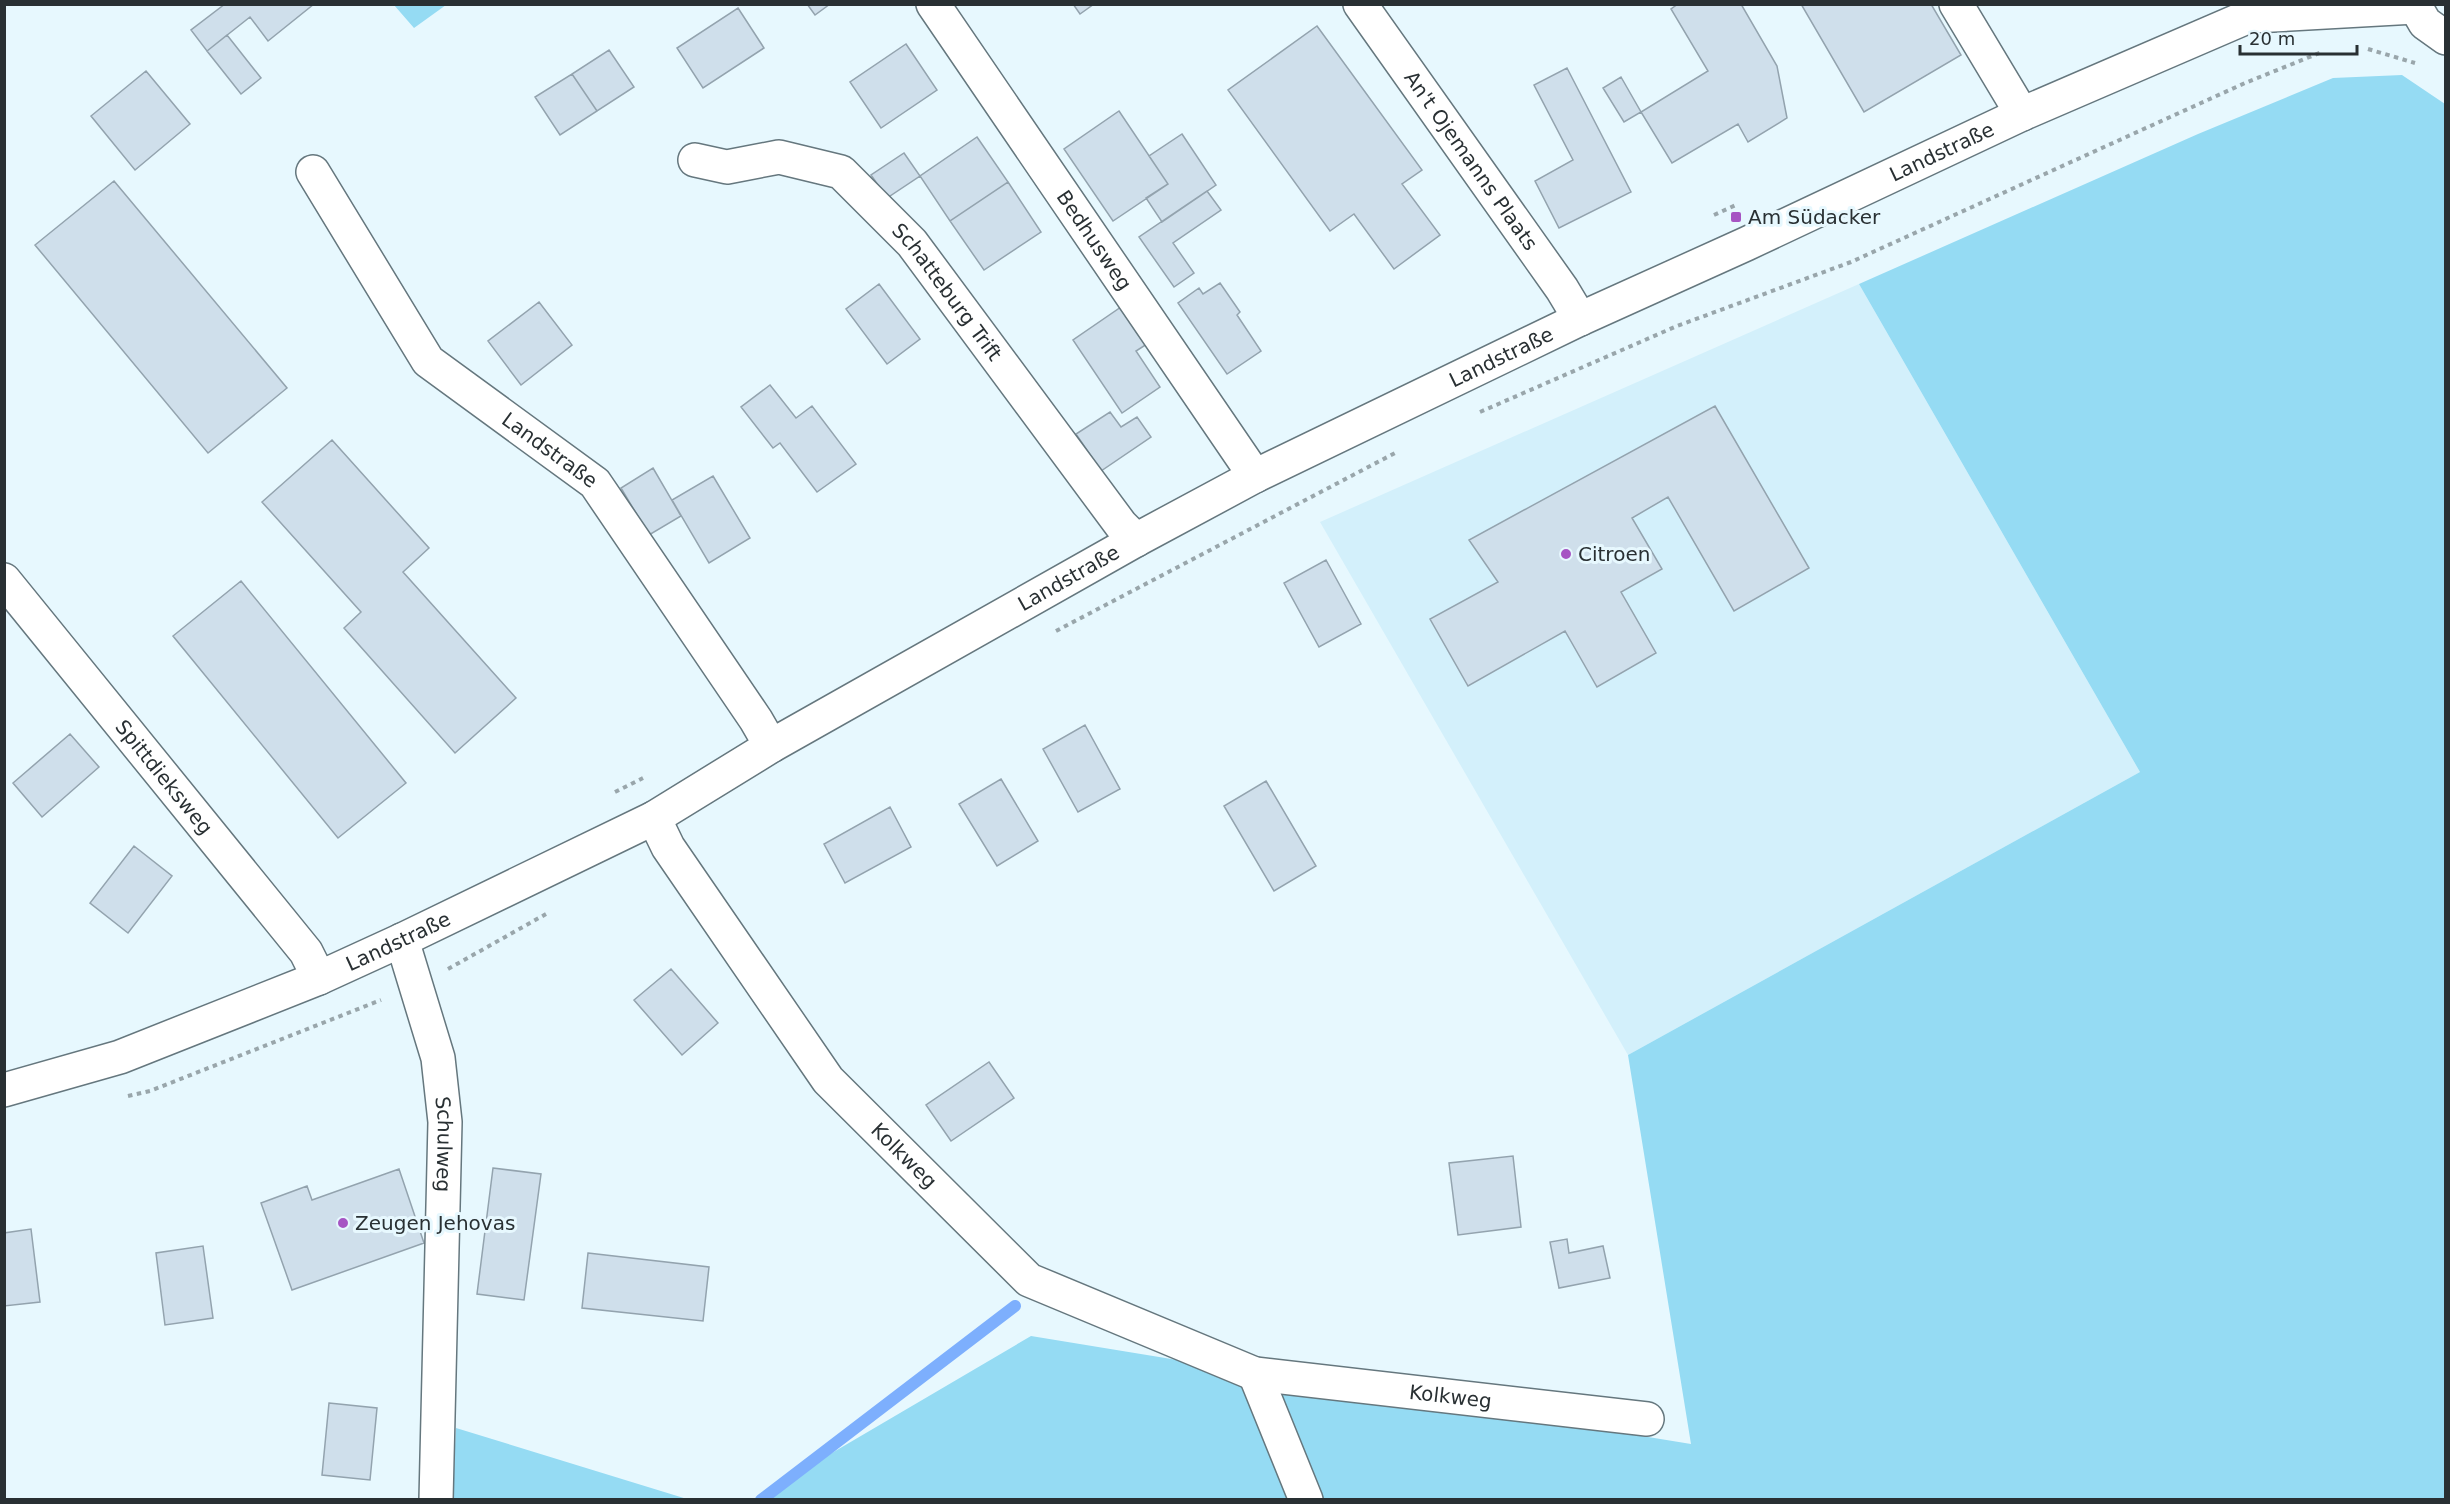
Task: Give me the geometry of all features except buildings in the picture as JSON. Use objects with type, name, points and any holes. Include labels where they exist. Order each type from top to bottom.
[{"type":"street","name":"Bedhusweg","points":[[933,4],[1255,476]]},
{"type":"street","name":"An't Ojemanns Plaats","points":[[1360,4],[1562,289],[1580,320]]},
{"type":"street","points":[[1956,4],[2022,114]]},
{"type":"street","name":"Landstraße","points":[[4,1090],[120,1057],[319,978],[402,940],[654,818],[771,746],[1136,540],[1255,476],[1580,320],[1756,240],[2022,114],[2265,10],[2415,6]]},
{"type":"street","points":[[2415,6],[2425,23],[2445,38]]},
{"type":"street","name":"Schatteburg Trift","points":[[695,160],[727,167],[779,157],[842,172],[912,243],[1121,525],[1136,540]]},
{"type":"street","name":"Landstraße","points":[[313,172],[428,361],[595,483],[756,720],[771,746]]},
{"type":"street","name":"Spittdieksweg","points":[[4,580],[306,952],[319,978]]},
{"type":"street","name":"Kolkweg","points":[[654,818],[668,847],[828,1080],[1029,1280],[1255,1374],[1647,1419]]},
{"type":"street","name":"Schulweg","points":[[402,940],[438,1058],[445,1122],[436,1500]]},
{"type":"street","points":[[1255,1374],[1306,1500]]},
{"type":"path","points":[[2361,48],[2388,54]]},
{"type":"path","points":[[1479,412],[1677,326],[1851,262],[2245,83],[2329,50]]},
{"type":"path","points":[[1048,635],[1405,448]]},
{"type":"path","points":[[332,1020],[416,987],[553,911]]},
{"type":"shaded area","points":[[394,5],[446,5],[414,28]]},
{"type":"shaded area","points":[[2402,75],[2445,104],[2445,1499],[752,1500],[1031,1336],[1691,1444],[1628,1055],[2140,772],[1859,284],[2198,134],[2333,78]]},
{"type":"shaded area","points":[[1859,284],[2140,772],[1628,1055],[1320,522]]},
{"type":"shaded area","points":[[456,1428],[687,1499],[452,1500]]},
{"type":"waterway","points":[[761,1500],[1015,1306]]},
{"type":"place","name":"Am Südacker","points":[[1736,217]]},
{"type":"place","name":"Citroen","points":[[1566,554]]},
{"type":"place","name":"Zeugen Jehovas","points":[[343,1223]]}]
